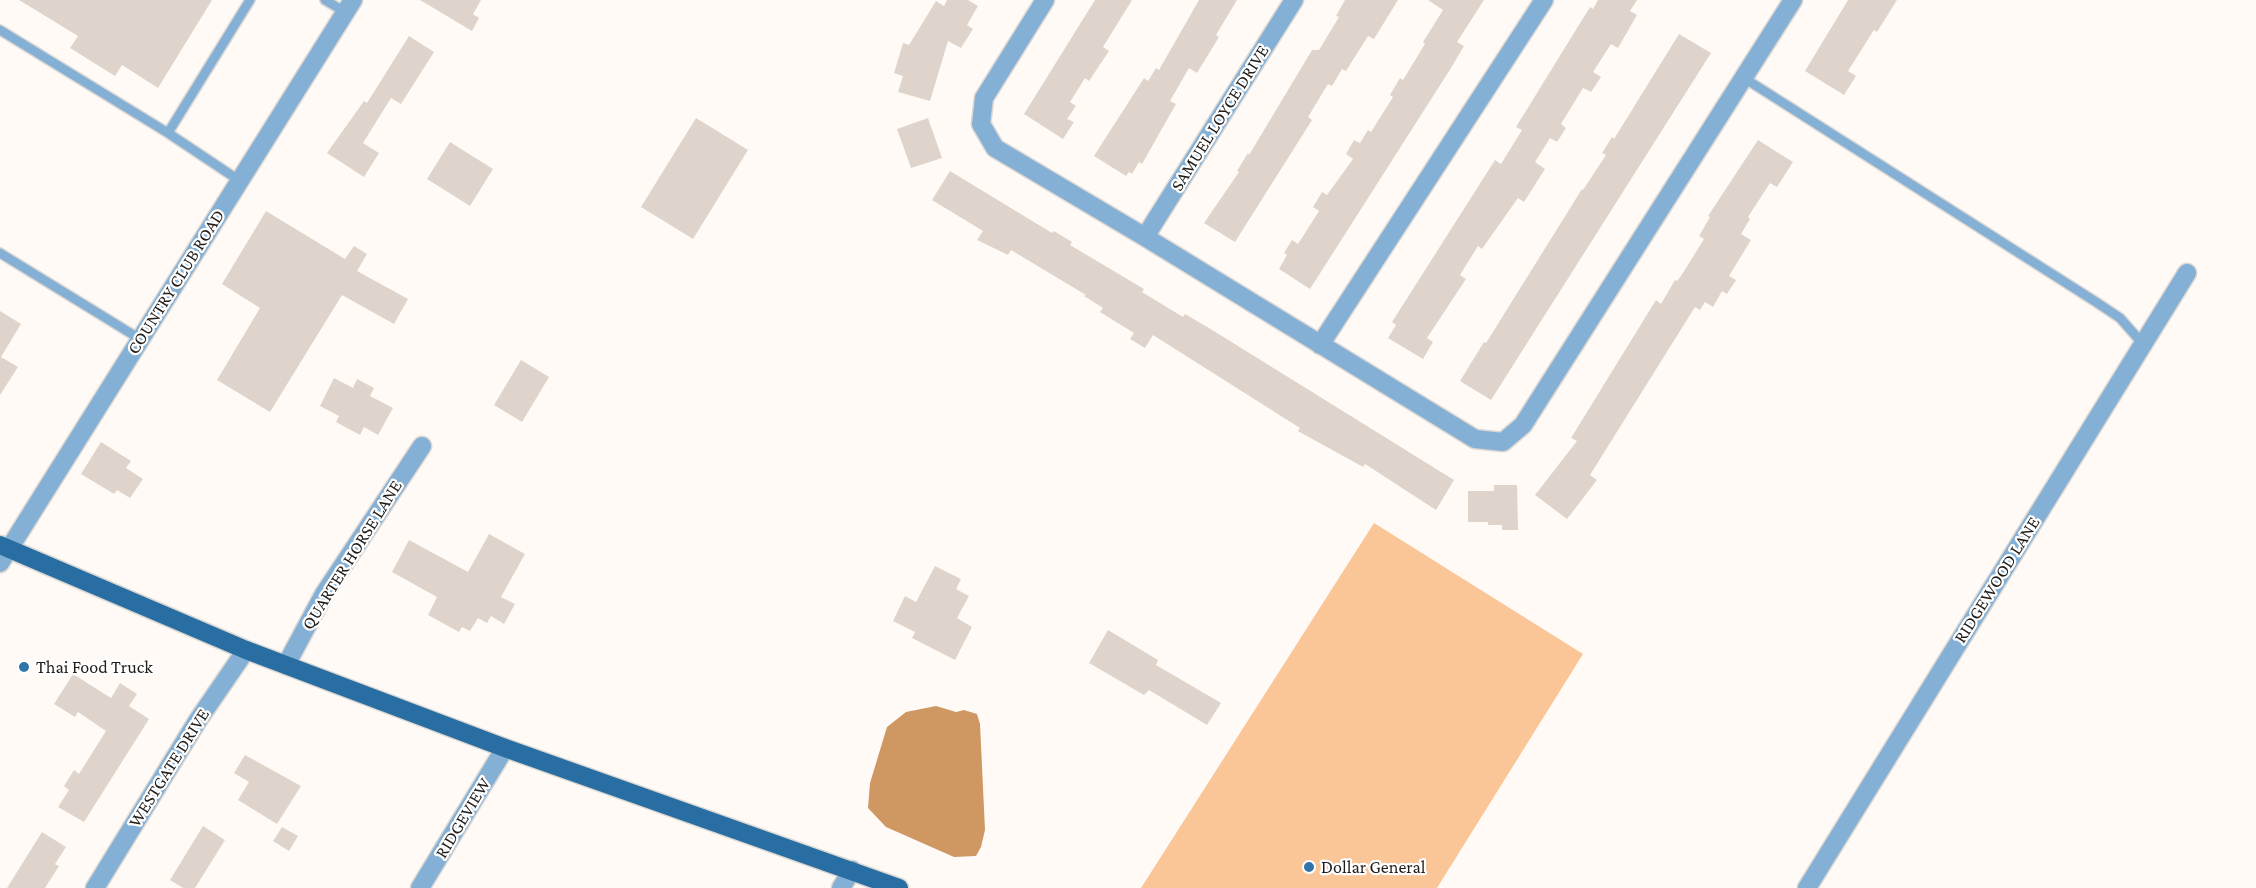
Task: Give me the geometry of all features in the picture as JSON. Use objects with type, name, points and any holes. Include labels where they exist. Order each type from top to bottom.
[{"type":"main road","points":[[3,552],[246,650],[505,748],[899,888]]},
{"type":"street","points":[[1045,0],[984,98],[981,124],[995,148],[1475,439],[1503,442],[1523,425],[1793,0]]},
{"type":"street","name":"SAMUEL LOYCE DRIVE","points":[[1145,237],[1294,0]]},
{"type":"street","points":[[1320,345],[1544,0]]},
{"type":"street","name":"COUNTRY CLUB ROAD","points":[[3,552],[349,6]]},
{"type":"street","name":"RIDGEWOOD LANE","points":[[1807,888],[2187,273]]},
{"type":"street","name":"QUARTER HORSE LANE","points":[[286,665],[324,594],[422,446]]},
{"type":"street","name":"WESTGATE DRIVE","points":[[95,888],[198,720],[246,650]]},
{"type":"street","name":"RIDGEVIEW","points":[[420,888],[505,748]]},
{"type":"street","points":[[841,888],[852,870]]},
{"type":"lane","points":[[168,133],[250,0]]},
{"type":"lane","points":[[325,0],[349,6]]},
{"type":"lane","points":[[0,30],[168,133],[240,181]]},
{"type":"lane","points":[[1744,78],[2097,302],[2120,318],[2144,344]]},
{"type":"lane","points":[[0,253],[140,339]]},
{"type":"shaded area","points":[[1374,523],[1583,654],[1437,888],[1141,888]]},
{"type":"shaded area","points":[[936,706],[956,712],[964,710],[977,714],[980,724],[985,830],[976,856],[954,857],[886,827],[868,808],[870,783],[887,727],[906,712]]},
{"type":"building","points":[[19,0],[212,0],[158,88],[122,65],[115,76],[70,48],[78,36]]},
{"type":"building","points":[[420,0],[481,0],[473,14],[479,18],[472,31]]},
{"type":"building","points":[[947,0],[968,0],[978,6],[967,25],[973,29],[961,48],[948,41],[930,101],[898,92],[903,76],[894,73],[903,43],[909,45],[936,1],[944,6]]},
{"type":"building","points":[[1095,0],[1132,0],[1103,47],[1109,51],[1089,81],[1085,78],[1070,102],[1076,106],[1067,119],[1074,122],[1063,139],[1024,114]]},
{"type":"building","points":[[1199,0],[1237,0],[1216,35],[1219,37],[1197,73],[1189,68],[1170,101],[1176,104],[1142,164],[1139,162],[1132,174],[1129,172],[1126,176],[1094,156],[1144,78],[1148,81],[1156,68],[1159,70]]},
{"type":"building","points":[[1345,0],[1398,0],[1374,39],[1368,36],[1346,71],[1342,69],[1332,86],[1328,84],[1308,117],[1312,120],[1235,242],[1204,223],[1239,172],[1237,171],[1312,50],[1319,50],[1339,17],[1336,16]]},
{"type":"building","points":[[1428,0],[1484,0],[1457,42],[1464,46],[1451,68],[1310,289],[1279,269],[1287,255],[1284,253],[1292,240],[1298,244],[1319,211],[1313,207],[1322,192],[1327,195],[1353,159],[1346,154],[1354,140],[1360,143],[1368,130],[1371,132],[1393,97],[1390,95],[1400,78],[1403,80],[1425,44],[1423,42],[1443,10]]},
{"type":"building","points":[[1598,0],[1637,0],[1630,11],[1637,15],[1618,48],[1611,44],[1593,72],[1601,77],[1591,92],[1583,88],[1561,124],[1566,128],[1557,142],[1550,138],[1535,162],[1545,169],[1524,202],[1518,198],[1482,249],[1478,246],[1460,275],[1466,279],[1427,338],[1433,342],[1423,359],[1388,338],[1396,325],[1392,322],[1495,160],[1501,164],[1522,130],[1516,127],[1590,7],[1593,9]]},
{"type":"building","points":[[1848,0],[1897,0],[1877,32],[1874,30],[1848,71],[1856,76],[1844,95],[1805,71]]},
{"type":"building","points":[[1679,34],[1711,53],[1491,400],[1460,381],[1606,155],[1602,153],[1612,137],[1614,139]]},
{"type":"building","points":[[409,36],[434,52],[401,104],[391,98],[363,143],[379,153],[364,177],[327,153],[364,101],[367,103]]},
{"type":"building","points":[[696,118],[748,150],[693,239],[641,207]]},
{"type":"building","points":[[928,118],[942,158],[911,168],[897,129]]},
{"type":"building","points":[[1758,140],[1793,162],[1777,187],[1770,183],[1748,217],[1750,219],[1741,234],[1751,240],[1729,276],[1736,280],[1727,294],[1722,291],[1713,307],[1705,302],[1700,310],[1695,307],[1590,475],[1597,480],[1567,519],[1535,495],[1577,441],[1571,438],[1656,300],[1661,304],[1675,280],[1677,281],[1681,276],[1704,239],[1699,236],[1710,217],[1708,216]]},
{"type":"building","points":[[450,142],[493,169],[470,206],[427,179]]},
{"type":"building","points":[[950,171],[1052,233],[1054,231],[1072,242],[1070,245],[1144,289],[1142,292],[1183,317],[1185,314],[1209,328],[1454,480],[1436,510],[1365,464],[1363,467],[1298,431],[1300,428],[1153,335],[1145,348],[1130,339],[1134,333],[1100,312],[1103,308],[1084,296],[1086,295],[1011,250],[1008,255],[977,240],[983,231],[932,200]]},
{"type":"building","points":[[266,211],[345,259],[354,246],[367,254],[357,271],[408,299],[394,324],[342,295],[270,412],[217,380],[260,308],[222,284]]},
{"type":"building","points":[[0,311],[21,324],[1,357],[18,367],[0,395]]},
{"type":"building","points":[[521,360],[549,377],[522,422],[494,405]]},
{"type":"building","points":[[334,378],[353,388],[357,379],[374,388],[370,396],[393,408],[378,435],[364,427],[360,435],[336,422],[339,416],[320,406]]},
{"type":"building","points":[[101,442],[131,461],[126,468],[143,479],[130,498],[117,490],[114,494],[81,474]]},
{"type":"building","points":[[1494,485],[1517,485],[1518,530],[1502,530],[1502,525],[1488,525],[1488,522],[1468,522],[1468,491],[1494,491]]},
{"type":"building","points":[[489,534],[525,554],[501,597],[515,604],[504,624],[491,616],[487,623],[478,618],[470,631],[462,627],[459,632],[428,615],[437,597],[392,572],[409,540],[468,572]]},
{"type":"building","points":[[935,566],[961,579],[956,589],[969,596],[957,618],[972,627],[955,660],[912,638],[915,632],[893,621],[905,596],[916,602]]},
{"type":"building","points":[[1108,630],[1158,660],[1156,665],[1221,703],[1207,725],[1149,690],[1144,695],[1089,663]]},
{"type":"building","points":[[73,674],[111,698],[120,683],[137,694],[129,706],[149,719],[84,822],[58,807],[69,790],[64,786],[74,770],[79,774],[106,731],[78,712],[75,717],[54,704]]},
{"type":"building","points":[[245,755],[301,786],[277,824],[238,800],[249,782],[234,773]]},
{"type":"building","points":[[203,826],[225,840],[195,888],[183,888],[170,880]]},
{"type":"building","points":[[282,827],[298,836],[289,851],[273,841]]},
{"type":"building","points":[[42,832],[66,847],[55,864],[59,866],[45,888],[7,888]]},
{"type":"place","name":"Thai Food Truck","points":[[24,667]]},
{"type":"place","name":"Dollar General","points":[[1309,867]]}]
